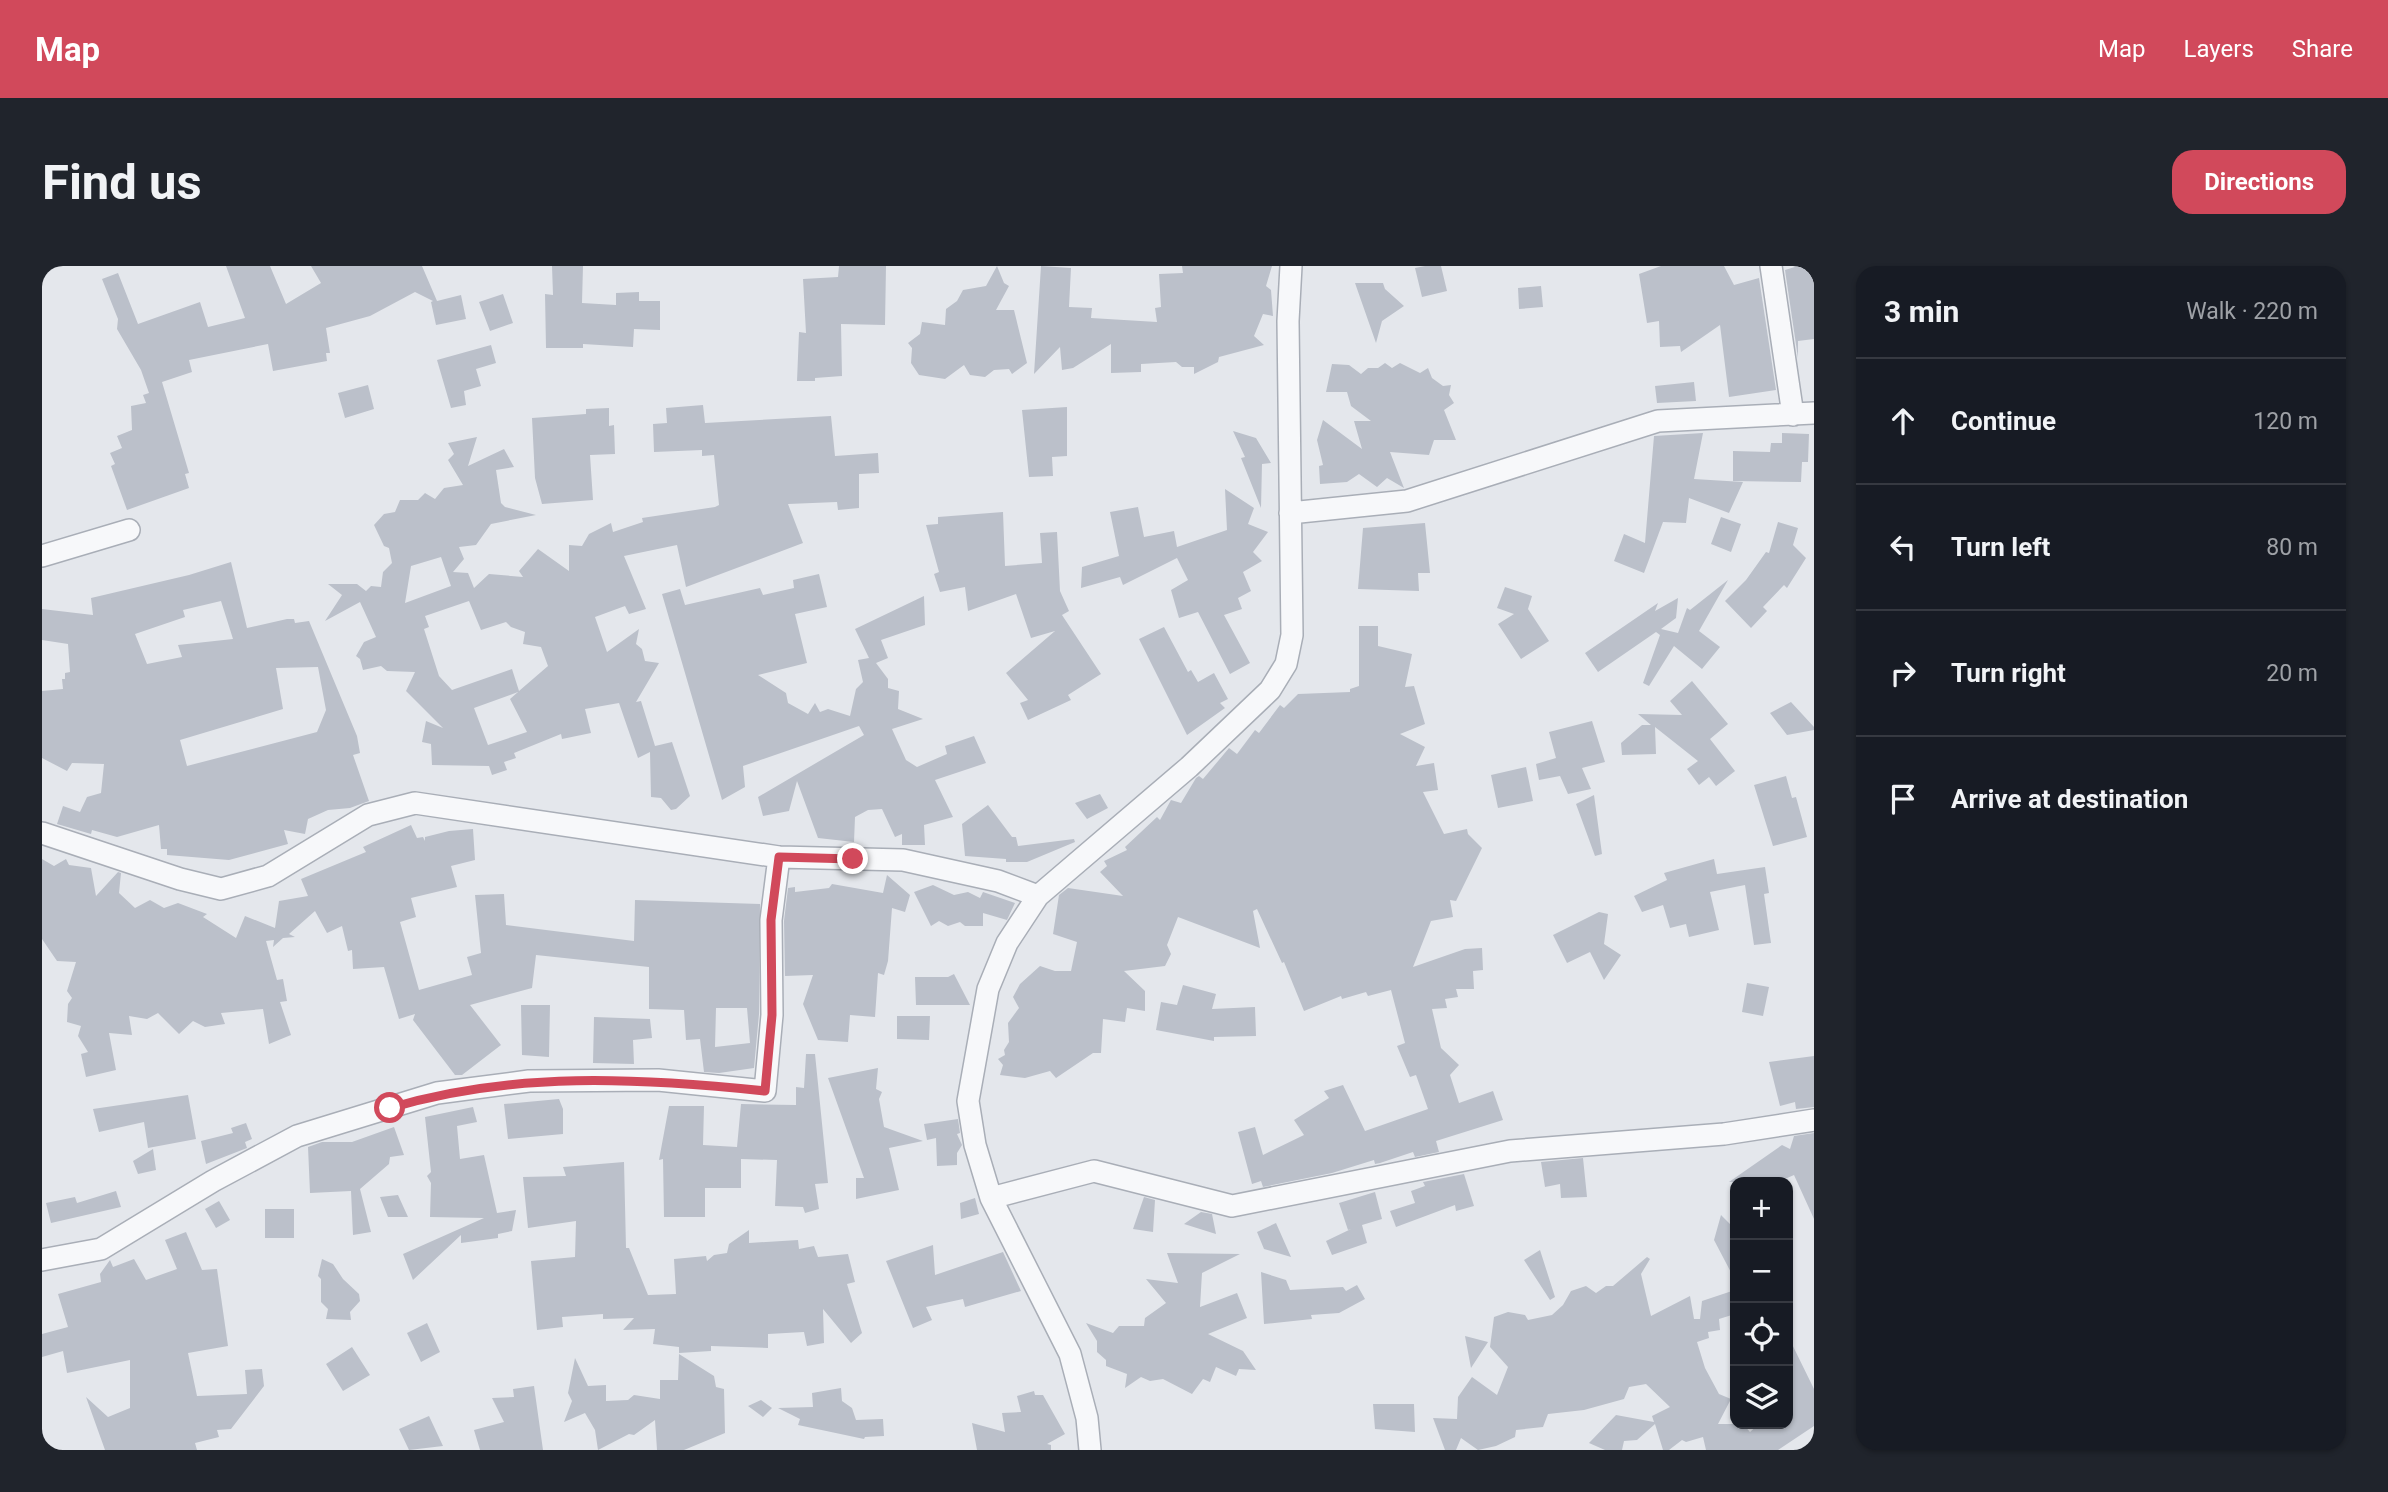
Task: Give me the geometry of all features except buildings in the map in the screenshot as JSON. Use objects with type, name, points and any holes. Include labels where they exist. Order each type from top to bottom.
[{"type":"street","points":[[1090,1450],[1087,1418],[1069,1354],[991,1198],[975,1145],[968,1101],[988,989],[1007,943],[1038,896],[1189,767],[1270,690],[1286,664],[1292,635],[1287,321],[1291,266]]},
{"type":"street","points":[[1290,513],[1407,501],[1658,421],[1803,414],[1771,266]]},
{"type":"street","points":[[42,555],[129,530]]},
{"type":"street","points":[[42,833],[180,879],[221,889],[268,876],[368,815],[415,803],[779,857],[903,860],[999,881],[1038,896]]},
{"type":"street","points":[[42,1260],[101,1249],[213,1181],[297,1136],[437,1093],[529,1081],[645,1080],[765,1091],[772,1015],[771,920],[779,857]]},
{"type":"street","points":[[991,1198],[1094,1171],[1232,1206],[1510,1151],[1724,1134],[1814,1120]]},
{"type":"route","points":[[390,1108],[437,1093],[529,1081],[658,1080],[765,1091],[772,1015],[771,920],[779,857],[853,859]]}]
